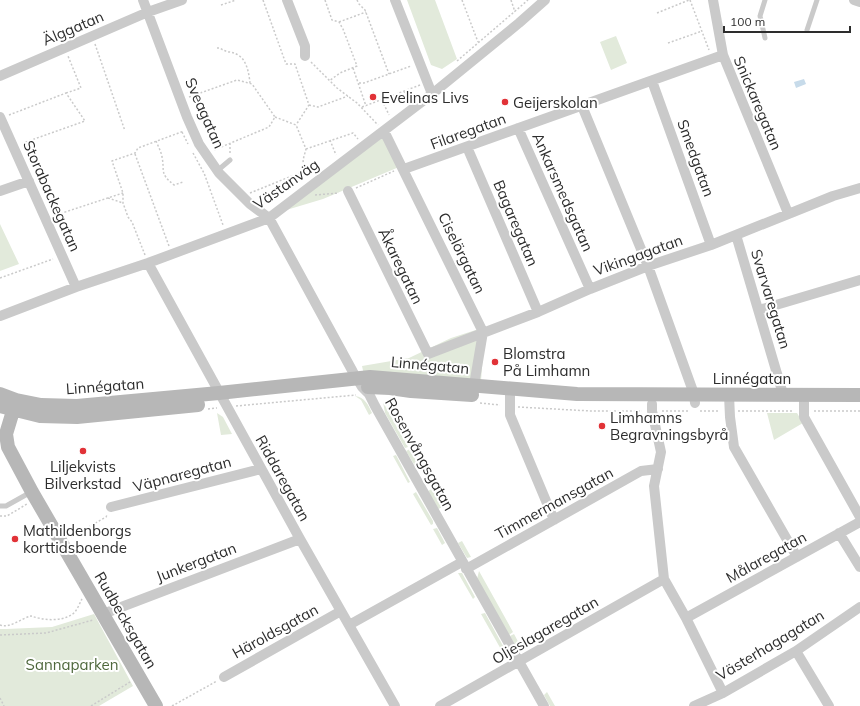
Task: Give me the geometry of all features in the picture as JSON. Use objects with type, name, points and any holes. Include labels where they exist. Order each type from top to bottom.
[{"type":"street","name":"Sveagatan","points":[[143,0],[180,100],[205,154],[217,171],[250,204],[269,218]]},
{"type":"street","name":"Älggatan","points":[[0,76],[148,12],[182,0]]},
{"type":"street","points":[[287,0],[305,46],[305,56]]},
{"type":"street","points":[[395,0],[432,94]]},
{"type":"street","name":"Västanväg","points":[[0,316],[146,259],[269,218],[313,184],[361,143],[432,94],[545,0]]},
{"type":"street","name":"Snickaregatan","points":[[713,0],[722,55],[788,213]]},
{"type":"street","points":[[854,0],[860,1]]},
{"type":"street","name":"Filaregatan","points":[[404,169],[722,55]]},
{"type":"street","name":"Smedgatan","points":[[652,80],[711,245]]},
{"type":"street","points":[[582,106],[648,266],[695,405]]},
{"type":"street","name":"Storabackegatan","points":[[0,118],[76,287]]},
{"type":"street","name":"Ciselörgatan","points":[[381,128],[404,169],[483,332]]},
{"type":"street","name":"Ankarsmedsgatan","points":[[518,128],[590,289]]},
{"type":"street","name":"Bagaregatan","points":[[467,147],[538,312]]},
{"type":"street","points":[[0,191],[29,181]]},
{"type":"street","name":"Vikingagatan","points":[[428,354],[538,312],[648,266],[711,245],[788,213],[833,196],[860,188]]},
{"type":"street","name":"Åkaregatan","points":[[348,191],[428,354]]},
{"type":"street","name":"Rosenvångsgatan","points":[[269,218],[359,382],[372,398],[378,412],[544,706]]},
{"type":"street","name":"Svarvaregatan","points":[[736,235],[783,394]]},
{"type":"street","name":"Riddaregatan","points":[[146,259],[261,469],[349,625],[390,704]]},
{"type":"street","points":[[759,310],[860,280]]},
{"type":"street","points":[[473,394],[483,332]]},
{"type":"street","name":"Linnégatan","points":[[0,394],[15,405],[40,416],[77,417],[224,401],[359,382],[411,392],[473,394],[574,403],[652,407],[729,403],[860,404]]},
{"type":"street","name":"Linnégatan","points":[[509,398],[578,394],[695,405]]},
{"type":"street","name":"Linnégatan","points":[[729,403],[783,394],[804,403],[860,395]]},
{"type":"street","points":[[509,398],[510,415],[554,520]]},
{"type":"street","points":[[729,403],[734,447],[797,557]]},
{"type":"street","points":[[804,403],[804,417],[860,517]]},
{"type":"street","name":"Linnégatan","points":[[0,406],[15,405]]},
{"type":"street","name":"Rudbecksgatan","points":[[15,405],[6,434],[6,442],[31,497],[104,616],[156,706]]},
{"type":"street","points":[[652,407],[661,452],[654,486],[664,579],[686,618],[723,693]]},
{"type":"street","name":"Väpnaregatan","points":[[111,507],[261,469]]},
{"type":"street","name":"Timmermansgatan","points":[[349,625],[554,520],[641,471],[658,469]]},
{"type":"street","name":"Målaregatan","points":[[686,618],[860,522]]},
{"type":"street","points":[[839,533],[860,567]]},
{"type":"street","name":"Junkergatan","points":[[104,616],[300,539]]},
{"type":"street","name":"Oljeslagaregatan","points":[[440,706],[664,579]]},
{"type":"street","name":"Västerhagagatan","points":[[694,706],[723,693],[796,651],[860,607]]},
{"type":"street","name":"Häroldsgatan","points":[[224,677],[341,611]]},
{"type":"street","points":[[796,651],[829,706]]},
{"type":"lane","points":[[765,0],[760,16],[765,38]]},
{"type":"lane","points":[[807,30],[817,0]]},
{"type":"lane","points":[[217,171],[230,160]]},
{"type":"lane","points":[[0,506],[6,506],[31,497]]},
{"type":"path","points":[[221,5],[236,0]]},
{"type":"path","points":[[263,0],[286,64],[295,64],[308,105],[296,125]]},
{"type":"path","points":[[325,0],[332,20],[339,22],[366,12]]},
{"type":"path","points":[[357,0],[366,12],[389,74]]},
{"type":"path","points":[[462,0],[483,53]]},
{"type":"path","points":[[511,0],[519,23]]},
{"type":"path","points":[[456,61],[528,0]]},
{"type":"path","points":[[657,13],[689,0],[712,59]]},
{"type":"path","points":[[329,81],[336,74],[357,66],[343,28],[339,22]]},
{"type":"path","points":[[668,43],[702,31]]},
{"type":"path","points":[[92,36],[125,131]]},
{"type":"path","points":[[0,118],[81,88],[64,48]]},
{"type":"path","points":[[217,48],[238,54],[244,61],[250,83]]},
{"type":"path","points":[[305,56],[329,81],[361,107],[381,128]]},
{"type":"path","points":[[359,83],[364,83],[420,63]]},
{"type":"path","points":[[353,68],[366,106]]},
{"type":"path","points":[[180,100],[237,80],[252,84],[275,117],[296,125],[306,149],[303,160],[304,171],[313,184]]},
{"type":"path","points":[[361,107],[427,82]]},
{"type":"path","points":[[404,91],[408,101],[413,97]]},
{"type":"path","points":[[13,146],[85,121],[66,93]]},
{"type":"path","points":[[308,105],[318,107],[348,96]]},
{"type":"path","points":[[382,100],[389,114]]},
{"type":"path","points":[[205,154],[269,127],[275,117]]},
{"type":"path","points":[[146,259],[123,203],[123,192],[112,162],[135,153],[138,148],[192,128]]},
{"type":"path","points":[[373,128],[381,128]]},
{"type":"path","points":[[182,132],[189,146]]},
{"type":"path","points":[[306,149],[353,132],[361,143]]},
{"type":"path","points":[[361,143],[363,135]]},
{"type":"path","points":[[330,140],[336,156],[342,152]]},
{"type":"path","points":[[156,141],[162,157],[165,176],[174,185],[183,182]]},
{"type":"path","points":[[230,144],[230,160]]},
{"type":"path","points":[[193,152],[204,173],[224,226]]},
{"type":"path","points":[[135,153],[169,246]]},
{"type":"path","points":[[243,197],[253,191],[304,171]]},
{"type":"path","points":[[45,218],[123,192]]},
{"type":"path","points":[[108,198],[123,203]]},
{"type":"path","points":[[0,278],[62,256]]},
{"type":"path","points":[[473,394],[591,411],[729,403],[804,403],[860,411]]},
{"type":"path","points":[[204,409],[224,401],[356,395],[365,398],[372,398]]},
{"type":"path","points":[[0,516],[7,516],[31,497]]},
{"type":"path","points":[[69,538],[106,517],[111,507]]},
{"type":"path","points":[[0,625],[4,627],[9,626],[31,616],[40,619],[50,619],[72,615],[85,594]]},
{"type":"path","points":[[0,635],[46,633],[104,616]]},
{"type":"path","points":[[91,706],[139,677]]},
{"type":"path","points":[[172,706],[224,677]]},
{"type":"path","points":[[0,699],[4,706]]},
{"type":"green space","points":[[407,0],[435,0],[457,59],[442,69],[431,65]]},
{"type":"green space","points":[[616,36],[627,63],[611,70],[600,42]]},
{"type":"green space","points":[[383,137],[399,167],[323,199],[283,211]]},
{"type":"green space","points":[[0,224],[19,264],[0,271]]},
{"type":"green space","points":[[485,327],[481,381],[364,375],[362,366],[409,358],[451,338]]},
{"type":"green space","points":[[355,396],[361,398],[368,404],[372,413],[369,415],[361,400]]},
{"type":"green space","points":[[383,402],[408,447],[405,448],[385,413]]},
{"type":"green space","points":[[217,413],[223,417],[232,434],[221,435]]},
{"type":"green space","points":[[767,413],[797,413],[803,423],[774,440]]},
{"type":"green space","points":[[410,449],[418,464],[415,466],[406,451]]},
{"type":"green space","points":[[396,455],[410,482],[408,483],[393,456]]},
{"type":"green space","points":[[432,489],[443,507],[438,509],[428,491]]},
{"type":"green space","points":[[416,492],[433,521],[433,524],[431,525],[413,494]]},
{"type":"green space","points":[[437,528],[445,543],[442,545],[433,529]]},
{"type":"green space","points":[[462,541],[471,557],[467,558],[458,543]]},
{"type":"green space","points":[[479,571],[513,632],[509,635],[477,579]]},
{"type":"green space","points":[[458,573],[462,573],[475,597],[473,599]]},
{"type":"green space","points":[[485,613],[508,655],[507,660],[481,614]]},
{"type":"green space","name":"Sannaparken","points":[[94,614],[133,686],[99,706],[0,706],[0,629],[52,627]]},
{"type":"green space","points":[[514,634],[522,649],[519,651],[510,636]]},
{"type":"green space","points":[[547,692],[555,706],[550,706],[544,695]]},
{"type":"water","points":[[804,79],[806,84],[796,88],[794,82]]},
{"type":"place","name":"Evelinas Livs","points":[[373,97]]},
{"type":"place","name":"Geijerskolan","points":[[505,102]]},
{"type":"place","name":"Blomstra På Limhamn","points":[[495,362]]},
{"type":"place","name":"Limhamns Begravningsbyrå","points":[[602,426]]},
{"type":"place","name":"Liljekvists Bilverkstad","points":[[83,451]]},
{"type":"place","name":"Mathildenborgs korttidsboende","points":[[15,539]]}]
